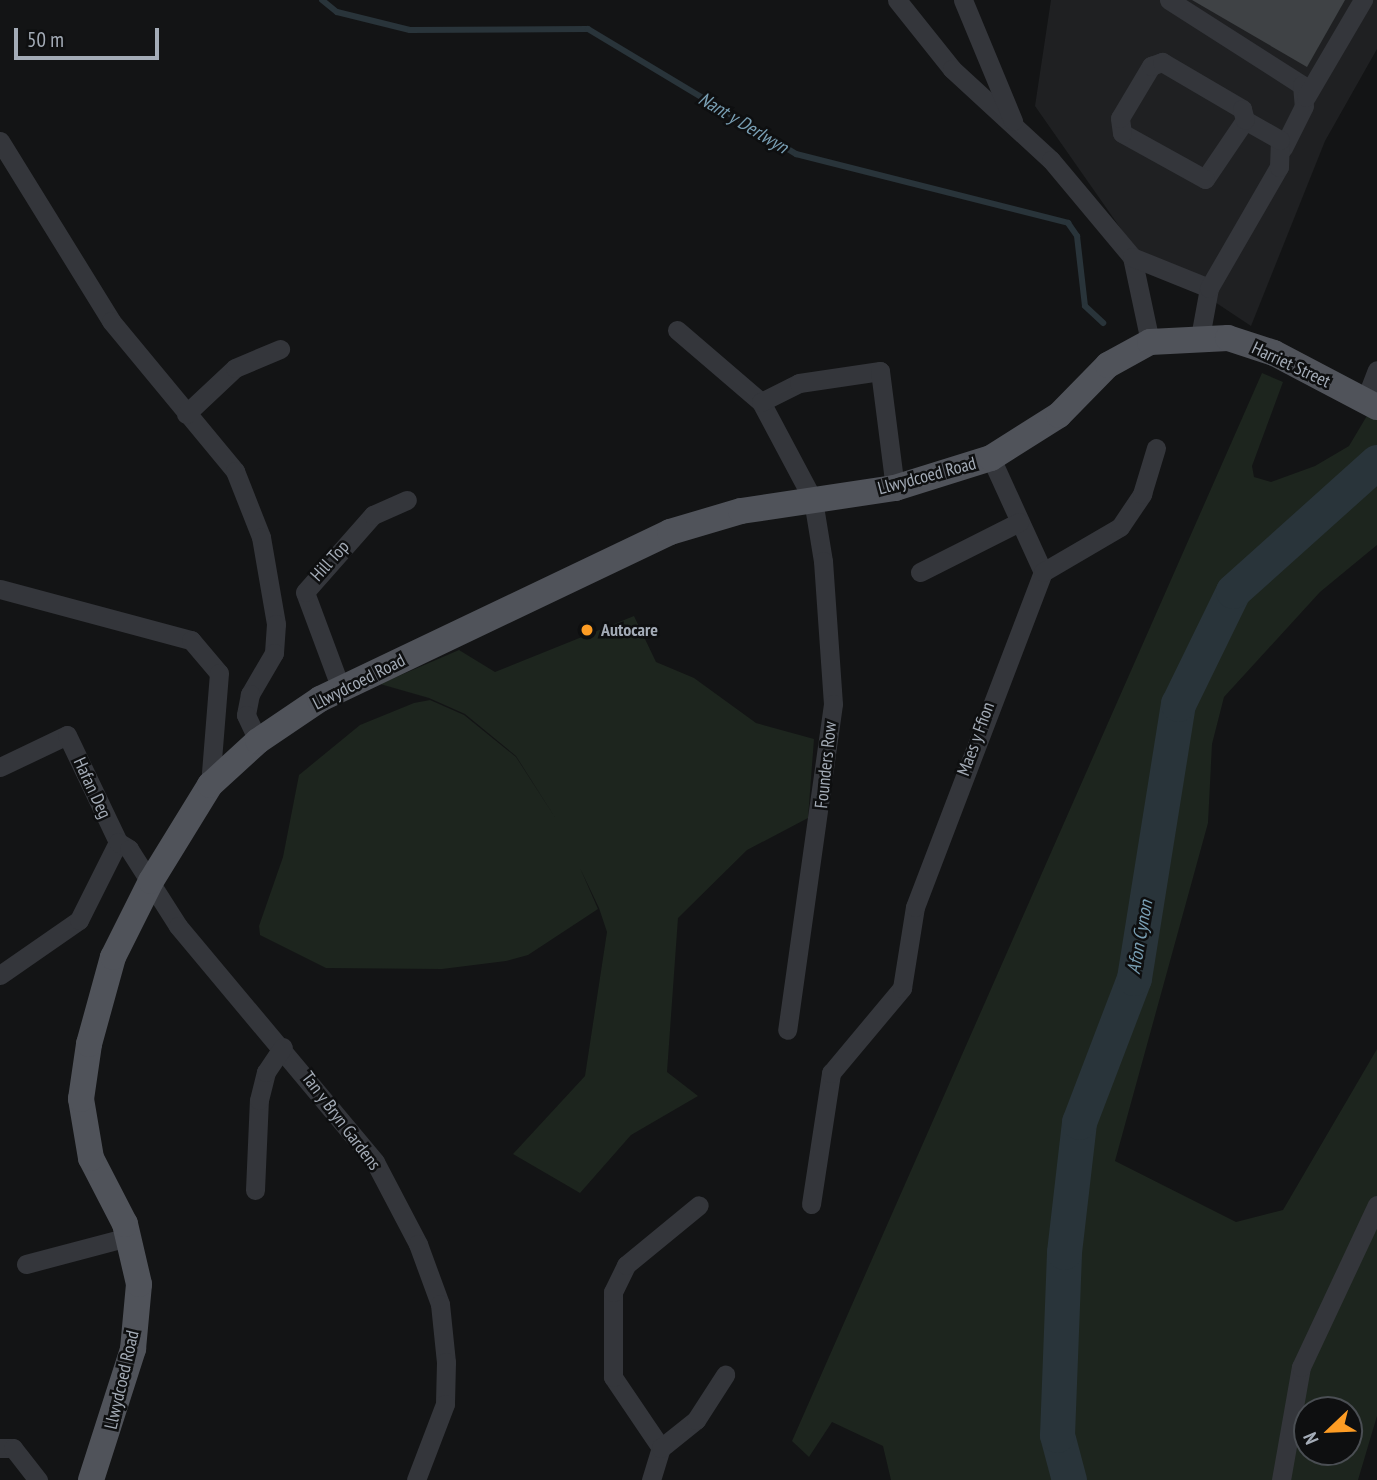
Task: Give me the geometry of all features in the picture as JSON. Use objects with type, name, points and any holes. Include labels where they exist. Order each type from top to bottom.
[{"type":"main road","name":"Llwydcoed Road","points":[[91,1480],[133,1349],[139,1284],[128,1237],[92,1158],[81,1098],[113,957],[151,881],[210,785],[258,741],[341,689],[670,532],[813,500],[895,488],[990,458],[1059,415],[1108,365],[1150,342],[1200,337]]},
{"type":"main road","name":"Harriet Street","points":[[1200,337],[1228,338],[1274,353],[1371,404]]},
{"type":"street","points":[[897,0],[952,69],[1016,128],[1132,257],[1209,288]]},
{"type":"street","points":[[964,0],[1016,128]]},
{"type":"street","points":[[1169,0],[1302,85],[1306,97]]},
{"type":"street","points":[[1200,337],[1209,288],[1281,158],[1306,97],[1363,0]]},
{"type":"street","points":[[1245,120],[1205,179],[1119,126],[1151,66],[1162,62],[1242,109],[1245,120],[1273,135],[1281,158]]},
{"type":"street","points":[[0,141],[111,321],[235,471],[261,537],[276,624],[274,653],[250,694],[246,715],[258,741]]},
{"type":"street","points":[[1132,257],[1150,342]]},
{"type":"street","points":[[677,330],[761,402],[813,500]]},
{"type":"street","points":[[186,414],[235,368],[280,349]]},
{"type":"street","points":[[1371,404],[1377,370]]},
{"type":"street","points":[[761,402],[799,383],[880,371],[895,488]]},
{"type":"street","points":[[990,458],[1043,572],[1120,527],[1142,494],[1156,448]]},
{"type":"street","name":"Hill Top","points":[[341,689],[305,592],[373,515],[407,500]]},
{"type":"street","name":"Founders Row","points":[[787,1030],[833,704],[813,500]]},
{"type":"street","points":[[920,572],[1019,522]]},
{"type":"street","name":"Maes y Ffion","points":[[811,1204],[831,1073],[845,1053],[860,1046],[902,988],[915,907],[1043,572]]},
{"type":"street","points":[[0,589],[191,640],[219,673],[210,785]]},
{"type":"street","name":"Hafan Deg","points":[[0,767],[67,735],[117,842],[151,881]]},
{"type":"street","points":[[0,975],[79,920],[117,842]]},
{"type":"street","name":"Tan y Bryn Gardens","points":[[151,881],[178,926],[283,1046],[375,1162],[418,1244],[440,1304],[445,1404],[416,1480]]},
{"type":"street","points":[[255,1190],[259,1100],[266,1072],[283,1046]]},
{"type":"street","points":[[661,1448],[613,1377],[613,1292],[634,1257],[699,1205]]},
{"type":"street","points":[[1281,1480],[1301,1367],[1377,1205]]},
{"type":"street","points":[[26,1264],[128,1237]]},
{"type":"street","points":[[651,1480],[661,1448],[696,1420],[725,1375]]},
{"type":"street","points":[[0,1448],[13,1448],[38,1480]]},
{"type":"shaded area","points":[[1051,0],[1377,0],[1377,49],[1325,141],[1251,326],[1135,249],[1035,106]]},
{"type":"shaded area","points":[[1262,373],[1283,382],[1252,466],[1254,477],[1271,482],[1315,466],[1349,446],[1368,414],[1377,420],[1377,545],[1320,592],[1224,697],[1212,744],[1208,823],[1115,1161],[1236,1222],[1283,1210],[1377,1049],[1377,1416],[1363,1463],[1363,1396],[1293,1396],[1293,1466],[1362,1466],[1358,1480],[891,1480],[883,1446],[832,1422],[809,1457],[792,1441]]},
{"type":"shaded area","points":[[634,616],[656,662],[694,678],[756,723],[814,739],[808,818],[747,850],[678,918],[667,1072],[698,1096],[631,1135],[580,1193],[513,1154],[585,1076],[607,932],[599,908],[580,868],[598,909],[528,955],[506,961],[442,969],[326,968],[260,935],[259,926],[283,857],[299,775],[360,725],[414,703],[430,700],[464,715],[516,757],[556,819],[516,756],[465,714],[429,698],[380,684],[459,650],[495,672]]},
{"type":"building","points":[[1192,0],[1345,0],[1307,67]]},
{"type":"waterway","name":"Nant y Derlwyn","points":[[322,0],[337,12],[410,30],[588,29],[796,154],[1068,223],[1077,236],[1085,306],[1103,323]]},
{"type":"waterway","name":"Afon Cynon","points":[[1069,1480],[1057,1435],[1064,1252],[1079,1122],[1134,978],[1178,704],[1233,591],[1377,462]]},
{"type":"place","name":"Autocare","points":[[587,630]]}]
